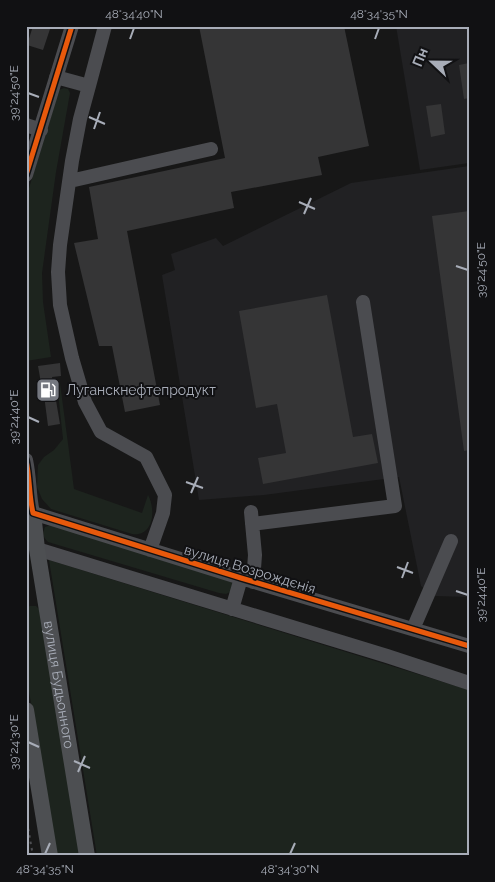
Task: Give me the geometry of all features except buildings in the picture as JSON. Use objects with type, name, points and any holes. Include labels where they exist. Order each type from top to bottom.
[{"type":"main road","name":"вулиця Будьонного","points":[[30,512],[32,548],[87,856]]},
{"type":"main road","points":[[26,710],[50,856]]},
{"type":"street","points":[[26,175],[72,26]]},
{"type":"street","points":[[105,26],[80,120],[70,181],[60,245],[58,272],[60,305],[72,358],[85,402],[101,432],[146,457],[164,495],[163,513],[150,550]]},
{"type":"street","points":[[56,77],[88,86]]},
{"type":"street","points":[[26,125],[41,130]]},
{"type":"street","points":[[70,181],[210,149]]},
{"type":"street","points":[[232,609],[247,580],[255,555],[251,518],[395,506],[363,302]]},
{"type":"street","points":[[26,460],[29,479],[30,512]]},
{"type":"street","name":"вулиця Возрождєнія","points":[[30,512],[247,580],[469,646]]},
{"type":"street","points":[[413,629],[452,541]]},
{"type":"street","points":[[32,548],[469,683]]},
{"type":"path","points":[[26,816],[33,856]]},
{"type":"shaded area","points":[[396,26],[469,26],[469,163],[420,170]]},
{"type":"shaded area","points":[[68,89],[70,93],[56,172],[42,273],[43,302],[51,357],[26,361],[26,198],[59,90]]},
{"type":"shaded area","points":[[469,166],[469,597],[435,596],[421,586],[399,477],[264,495],[199,500],[162,275],[175,270],[171,254],[216,238],[223,246],[351,183]]},
{"type":"shaded area","points":[[60,383],[74,489],[142,513],[148,495],[151,501],[152,514],[149,527],[145,531],[139,534],[132,534],[51,509],[42,499],[37,487],[38,465],[63,439],[57,384]]},
{"type":"shaded area","points":[[51,525],[231,580],[233,587],[226,594],[219,593],[48,542],[43,534],[45,527]]},
{"type":"shaded area","points":[[49,560],[469,690],[469,856],[97,856]]},
{"type":"shaded area","points":[[36,606],[42,612],[81,856],[56,856],[26,673],[26,607]]},
{"type":"cycle path","points":[[26,175],[72,26]]},
{"type":"cycle path","points":[[26,460],[33,513],[469,646]]},
{"type":"place","name":"Луганскнефтепродукт","points":[[48,390]]}]
